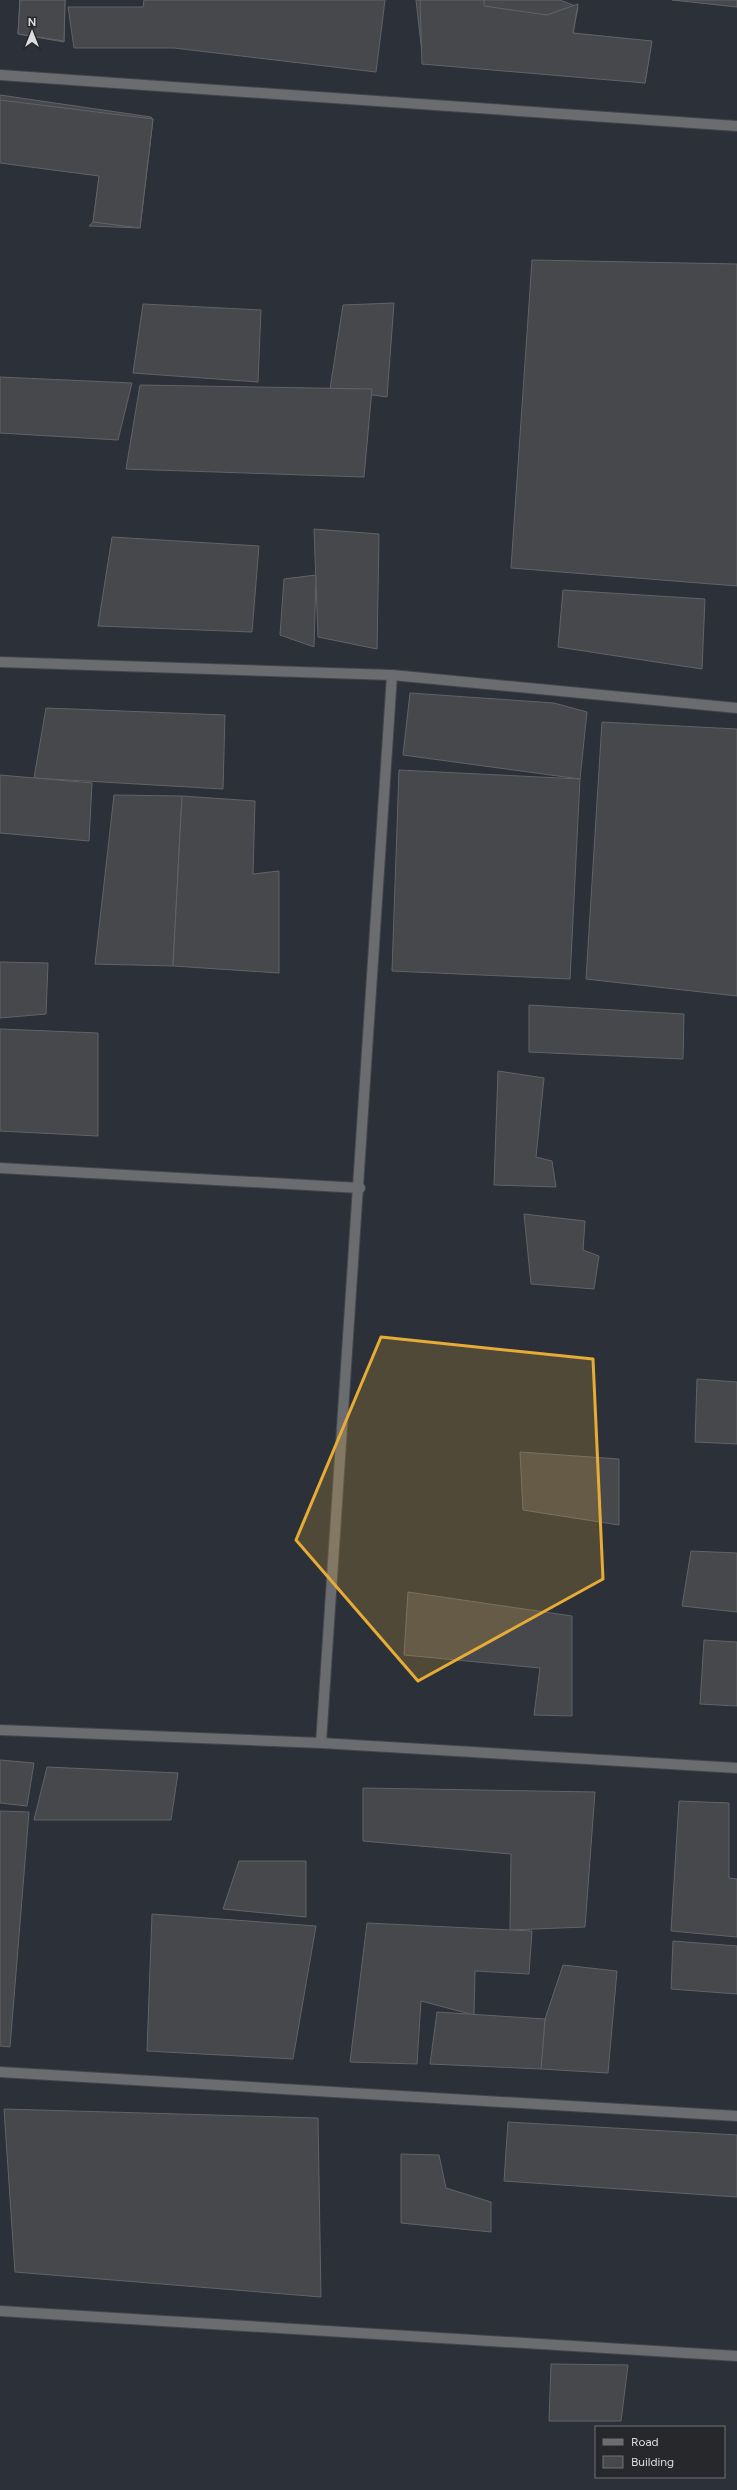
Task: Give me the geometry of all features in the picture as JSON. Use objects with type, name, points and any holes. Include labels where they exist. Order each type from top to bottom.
[{"type":"street","points":[[0,75],[737,126]]},
{"type":"street","points":[[0,662],[392,674],[737,708]]},
{"type":"street","points":[[321,1743],[360,1188],[392,674]]},
{"type":"street","points":[[0,1168],[360,1188]]},
{"type":"street","points":[[0,1730],[321,1743],[737,1768]]},
{"type":"street","points":[[0,2072],[737,2116]]},
{"type":"street","points":[[0,2311],[737,2356]]},
{"type":"highlighted area","points":[[381,1337],[593,1359],[603,1579],[418,1681],[296,1540]]},
{"type":"shaded area","points":[[0,0],[737,0],[737,2490],[0,2490]]},
{"type":"building","points":[[20,0],[65,0],[64,42],[18,34]]},
{"type":"building","points":[[20,0],[65,0],[64,41],[18,34]]},
{"type":"building","points":[[144,0],[385,0],[376,72],[174,48],[74,48],[68,7],[143,7]]},
{"type":"building","points":[[416,0],[560,0],[578,7],[573,33],[651,46],[645,83],[422,53]]},
{"type":"building","points":[[420,0],[484,0],[484,6],[547,15],[578,4],[573,33],[652,41],[645,83],[422,64]]},
{"type":"building","points":[[672,0],[737,0],[737,7]]},
{"type":"building","points":[[0,95],[151,117],[153,119],[140,228],[89,226],[93,222],[100,172],[0,162]]},
{"type":"building","points":[[0,100],[153,119],[140,228],[93,222],[99,176],[0,163]]},
{"type":"building","points":[[532,260],[737,264],[737,586],[511,568]]},
{"type":"building","points":[[394,303],[387,397],[330,389],[343,305]]},
{"type":"building","points":[[143,304],[261,310],[258,382],[133,373]]},
{"type":"building","points":[[0,377],[132,383],[118,440],[0,433]]},
{"type":"building","points":[[140,385],[372,389],[364,477],[126,469]]},
{"type":"building","points":[[314,529],[379,534],[377,649],[318,637]]},
{"type":"building","points":[[112,537],[259,546],[252,632],[98,626]]},
{"type":"building","points":[[316,575],[314,647],[280,635],[284,579]]},
{"type":"building","points":[[563,590],[705,599],[702,669],[558,647]]},
{"type":"building","points":[[410,693],[554,703],[587,712],[580,779],[403,755]]},
{"type":"building","points":[[46,708],[225,715],[223,789],[34,778]]},
{"type":"building","points":[[602,722],[737,729],[737,996],[586,979]]},
{"type":"building","points":[[399,770],[580,779],[570,979],[392,971]]},
{"type":"building","points":[[0,775],[92,783],[89,841],[0,833]]},
{"type":"building","points":[[114,795],[182,796],[173,966],[95,964]]},
{"type":"building","points":[[182,796],[255,801],[253,874],[279,871],[279,973],[173,966]]},
{"type":"building","points":[[0,962],[48,963],[46,1014],[0,1018]]},
{"type":"building","points":[[529,1005],[684,1014],[683,1059],[529,1052]]},
{"type":"building","points":[[0,1029],[98,1033],[98,1136],[0,1131]]},
{"type":"building","points":[[498,1071],[544,1078],[536,1157],[552,1161],[556,1187],[494,1185]]},
{"type":"building","points":[[524,1214],[585,1221],[583,1250],[599,1256],[594,1289],[531,1284]]},
{"type":"building","points":[[697,1379],[737,1382],[737,1444],[695,1442]]},
{"type":"building","points":[[520,1452],[619,1459],[619,1525],[523,1510]]},
{"type":"building","points":[[691,1551],[737,1553],[737,1612],[682,1606]]},
{"type":"building","points":[[408,1592],[572,1616],[572,1716],[534,1715],[540,1668],[404,1655]]},
{"type":"building","points":[[704,1640],[737,1642],[737,1706],[700,1704]]},
{"type":"building","points":[[0,1760],[34,1763],[27,1806],[0,1803]]},
{"type":"building","points":[[47,1767],[178,1773],[171,1820],[34,1820]]},
{"type":"building","points":[[363,1788],[595,1792],[585,1927],[510,1930],[511,1854],[363,1841]]},
{"type":"building","points":[[679,1801],[729,1803],[729,1878],[737,1879],[737,1937],[671,1931]]},
{"type":"building","points":[[0,1811],[29,1812],[10,2047],[0,2046]]},
{"type":"building","points":[[239,1861],[306,1861],[306,1917],[223,1909]]},
{"type":"building","points":[[152,1914],[316,1926],[293,2059],[147,2051]]},
{"type":"building","points":[[367,1923],[532,1931],[529,1974],[475,1971],[474,2015],[421,2001],[417,2064],[350,2062]]},
{"type":"building","points":[[673,1941],[737,1946],[737,1994],[671,1989]]},
{"type":"building","points":[[563,1965],[617,1971],[608,2073],[541,2069],[545,2019]]},
{"type":"building","points":[[437,2012],[545,2019],[541,2069],[430,2064]]},
{"type":"building","points":[[4,2109],[318,2118],[321,2297],[15,2272]]},
{"type":"building","points":[[508,2122],[737,2135],[737,2197],[504,2181]]},
{"type":"building","points":[[401,2154],[439,2155],[446,2188],[491,2202],[491,2232],[401,2223]]},
{"type":"building","points":[[551,2364],[628,2365],[621,2421],[549,2421]]}]
